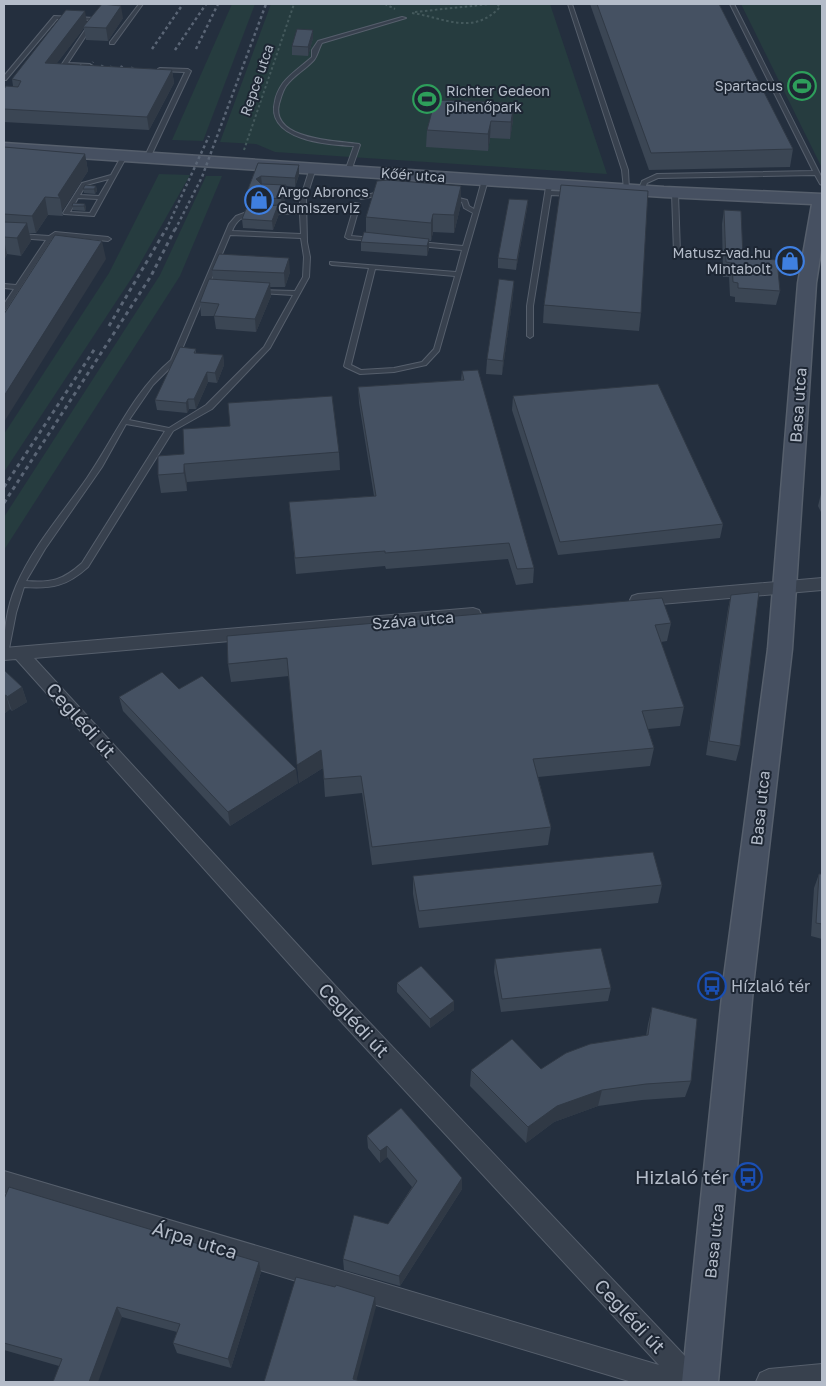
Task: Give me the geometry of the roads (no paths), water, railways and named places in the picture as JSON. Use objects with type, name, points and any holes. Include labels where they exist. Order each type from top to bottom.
[{"type":"street","name":"Kőér utca","points":[[4,148],[348,170],[485,180],[549,188],[632,193],[750,197],[822,193]]},
{"type":"street","name":"Basa utca","points":[[700,1382],[739,977],[780,649],[807,283],[807,223],[822,193]]},
{"type":"street","points":[[750,197],[807,223]]},
{"type":"street","points":[[620,602],[822,584]]},
{"type":"street","name":"Száva utca","points":[[10,654],[492,613]]},
{"type":"street","name":"Ceglédi út","points":[[10,654],[692,1382]]},
{"type":"street","name":"Árpa utca","points":[[4,1182],[386,1298],[674,1382]]},
{"type":"street","points":[[769,1382],[822,1377]]},
{"type":"lane","points":[[112,43],[141,4]]},
{"type":"lane","points":[[570,4],[632,193],[644,182],[657,176],[817,173]]},
{"type":"lane","points":[[732,4],[817,173],[822,193]]},
{"type":"lane","points":[[96,66],[65,64],[100,12]]},
{"type":"lane","points":[[4,79],[56,17],[95,19]]},
{"type":"lane","points":[[348,170],[357,145],[328,144],[300,136],[286,129],[275,110],[278,95],[290,79],[314,58],[315,50],[320,42],[404,18]]},
{"type":"lane","points":[[147,158],[188,72],[153,69]]},
{"type":"lane","points":[[113,176],[89,182],[70,206],[96,208],[124,156]]},
{"type":"lane","points":[[22,584],[49,586],[62,583],[73,577],[86,565],[170,430],[209,407],[267,348],[306,276],[307,257],[302,212],[304,192],[313,168]]},
{"type":"lane","points":[[372,266],[347,366],[360,372],[394,370],[424,364],[437,350],[485,180]]},
{"type":"lane","points":[[530,336],[530,306],[549,188],[575,195]]},
{"type":"lane","points":[[270,190],[304,192]]},
{"type":"lane","points":[[80,191],[105,193]]},
{"type":"lane","points":[[80,191],[105,193]]},
{"type":"lane","points":[[361,197],[393,193]]},
{"type":"lane","points":[[675,193],[677,254]]},
{"type":"lane","points":[[442,197],[461,198],[465,201],[466,207],[476,213]]},
{"type":"lane","points":[[357,204],[348,236],[382,241]]},
{"type":"lane","points":[[10,654],[13,606],[26,574],[98,467],[159,371],[174,360],[228,233],[238,217],[247,212],[302,212]]},
{"type":"lane","points":[[228,233],[304,236]]},
{"type":"lane","points":[[4,309],[50,238],[55,234],[108,239]]},
{"type":"lane","points":[[4,235],[50,238]]},
{"type":"lane","points":[[410,243],[466,248]]},
{"type":"lane","points":[[332,264],[459,274]]},
{"type":"lane","points":[[4,286],[18,287]]},
{"type":"lane","points":[[205,288],[214,289]]},
{"type":"lane","points":[[251,291],[297,293]]},
{"type":"lane","points":[[125,422],[170,430]]},
{"type":"railway","points":[[152,49],[183,4]]},
{"type":"railway","points":[[175,50],[206,4]]},
{"type":"railway","points":[[196,49],[218,4]]},
{"type":"railway","points":[[175,230],[202,177],[266,4]]},
{"type":"railway","points":[[73,77],[83,62]]},
{"type":"railway","points":[[84,78],[93,62]]},
{"type":"railway","points":[[95,78],[104,63]]},
{"type":"railway","points":[[104,79],[113,64]]},
{"type":"railway","points":[[115,79],[123,64]]},
{"type":"railway","points":[[125,80],[134,65]]},
{"type":"railway","points":[[166,230],[209,136]]},
{"type":"railway","points":[[109,326],[166,229]]},
{"type":"railway","points":[[4,503],[151,276],[175,229]]},
{"type":"railway","points":[[4,487],[96,347]]},
{"type":"place","name":"Spartacus","points":[[802,86]]},
{"type":"place","name":"Richter Gedeon pihenőpark","points":[[427,99]]},
{"type":"place","name":"Argo Abroncs Gumiszerviz","points":[[259,200]]},
{"type":"place","name":"Matusz-vad.hu Mintabolt","points":[[790,261]]},
{"type":"place","name":"Hízlaló tér","points":[[712,986]]},
{"type":"place","name":"Hizlaló tér","points":[[748,1177]]}]
